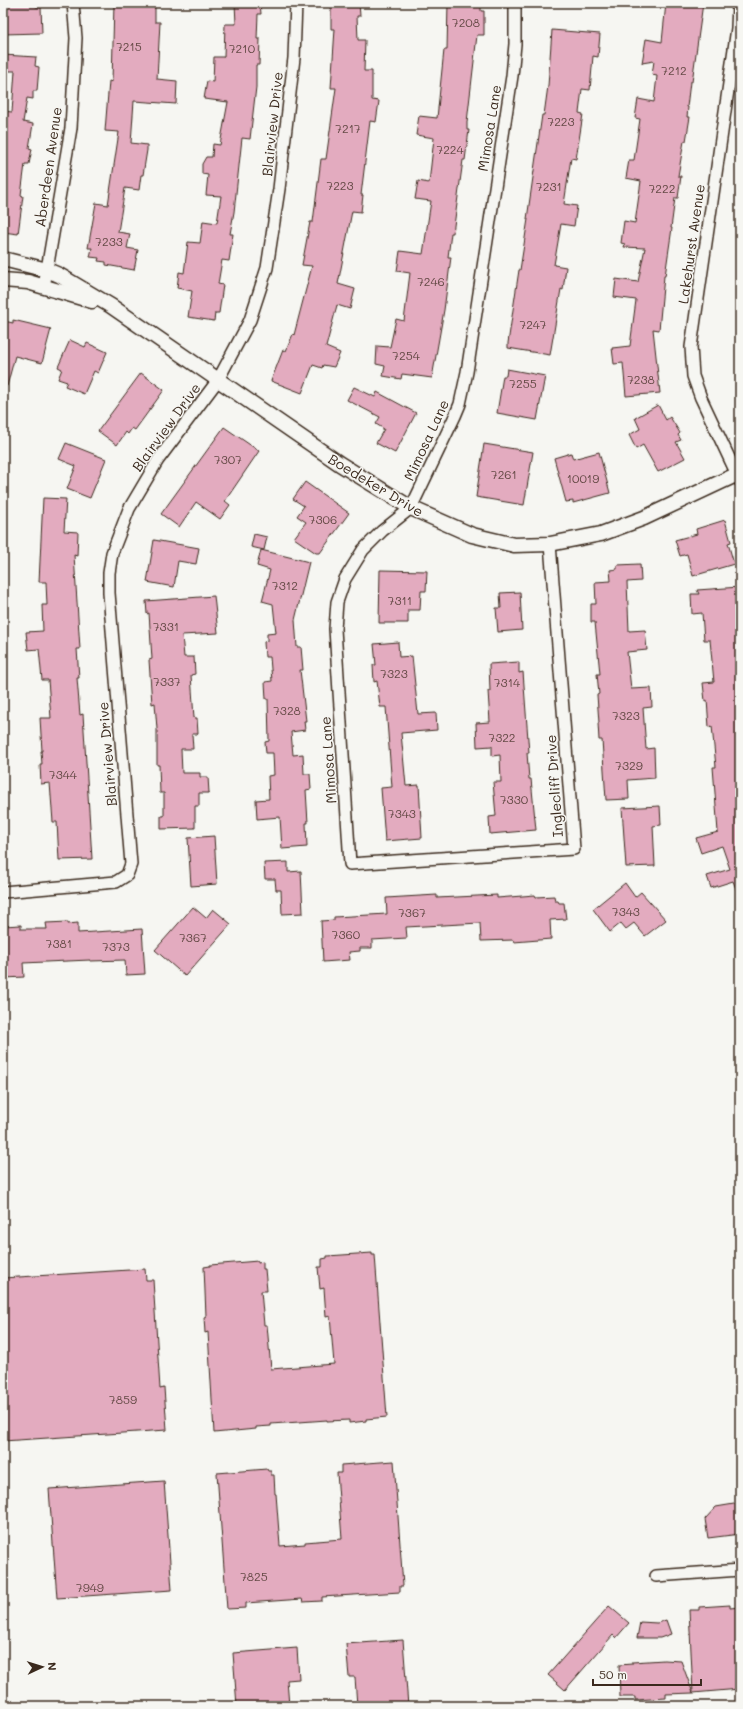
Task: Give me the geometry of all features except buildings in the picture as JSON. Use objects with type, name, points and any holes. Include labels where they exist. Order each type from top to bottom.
[{"type":"street","name":"Aberdeen Avenue","points":[[44,287],[72,128],[76,38],[73,3]]},
{"type":"street","name":"Blairview Drive","points":[[3,892],[116,882],[127,875],[131,864],[109,594],[109,573],[112,553],[128,509],[158,460],[218,380],[250,320],[267,268],[279,189],[293,66],[296,3]]},
{"type":"street","name":"Mimosa Lane","points":[[350,864],[335,629],[337,602],[345,579],[363,550],[382,531],[410,508],[455,416],[467,372],[512,76],[515,44],[515,3]]},
{"type":"street","name":"Lakehurst Avenue","points":[[738,3],[737,28],[691,348],[694,376],[701,398],[739,476]]},
{"type":"street","name":"Boedeker Drive","points":[[3,259],[47,270],[59,275],[111,306],[334,460],[410,508],[472,535],[514,545],[550,544],[601,534],[644,518],[739,476]]},
{"type":"street","name":"Boedeker Drive","points":[[3,280],[28,282],[111,306]]},
{"type":"street","name":"Inglecliff Drive","points":[[350,864],[574,850],[550,544]]},
{"type":"street","points":[[656,1576],[740,1570]]}]
